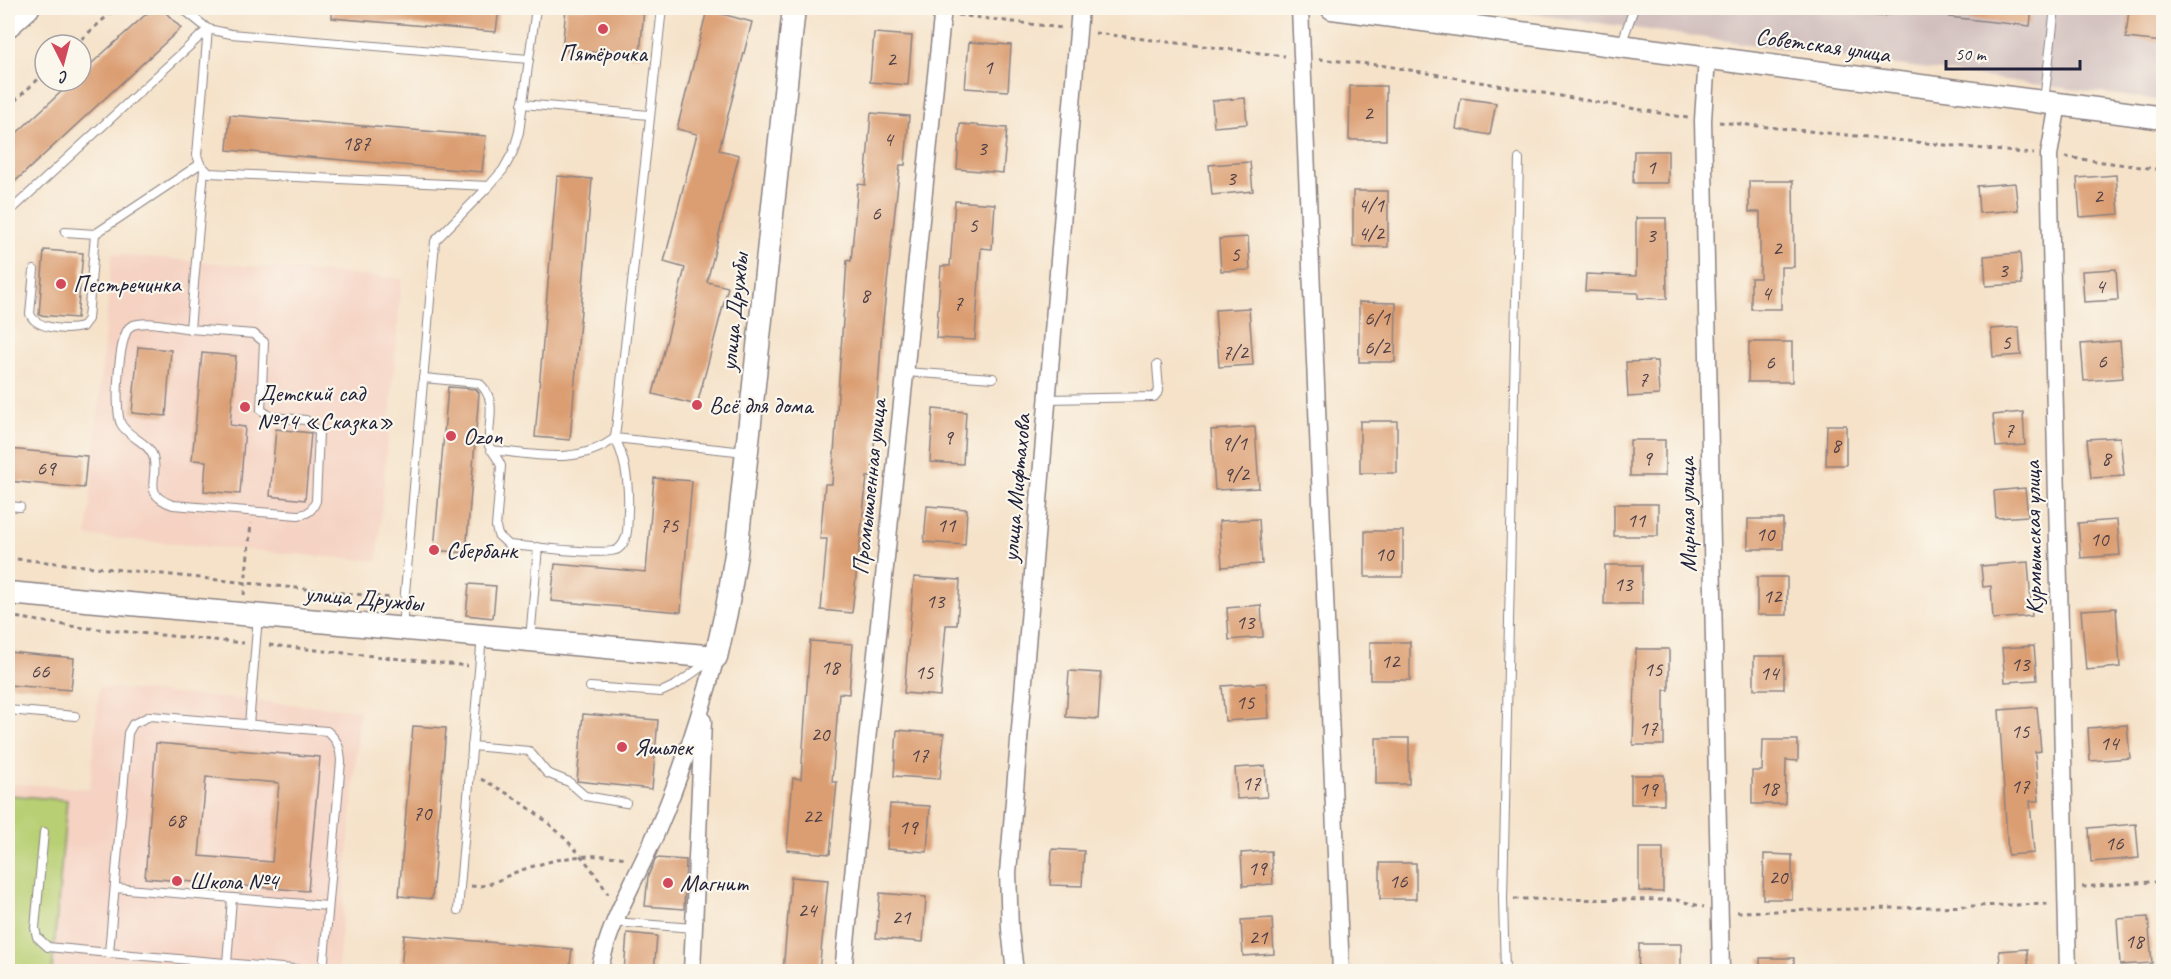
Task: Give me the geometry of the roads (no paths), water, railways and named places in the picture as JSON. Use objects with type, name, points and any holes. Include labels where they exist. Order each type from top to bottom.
[{"type":"street","points":[[8,26],[28,8]]},
{"type":"street","name":"улица Дружбы","points":[[599,972],[615,917],[644,860],[674,789],[704,703],[716,657],[734,564],[794,8]]},
{"type":"street","name":"улица Мифтахова","points":[[1016,972],[1010,929],[1008,873],[1080,8]]},
{"type":"street","points":[[1300,8],[1341,972]]},
{"type":"street","name":"Советская улица","points":[[1332,8],[2163,118]]},
{"type":"street","name":"Промышленная улица","points":[[843,972],[943,10]]},
{"type":"street","name":"Мирная улица","points":[[1707,57],[1703,120],[1720,972]]},
{"type":"street","name":"Курмышская улица","points":[[2051,103],[2049,155],[2068,972]]},
{"type":"street","name":"улица Дружбы","points":[[8,593],[716,657]]},
{"type":"street","name":"улица Дружбы","points":[[692,972],[704,703]]},
{"type":"lane","points":[[182,8],[208,29],[231,34],[529,59]]},
{"type":"lane","points":[[402,628],[435,241],[489,186],[503,170],[513,152],[519,132],[536,8]]},
{"type":"lane","points":[[423,378],[479,383],[492,402],[489,439],[491,450],[501,466],[498,535],[509,545],[609,553],[623,544],[626,536],[628,491],[622,457],[615,438],[662,8]]},
{"type":"lane","points":[[1621,46],[1634,8]]},
{"type":"lane","points":[[1847,8],[1882,12],[1895,8]]},
{"type":"lane","points":[[2051,103],[2055,8]]},
{"type":"lane","points":[[190,329],[202,167],[198,154],[208,29]]},
{"type":"lane","points":[[8,213],[208,29]]},
{"type":"lane","points":[[522,104],[649,116]]},
{"type":"lane","points":[[1505,972],[1503,899],[1519,159]]},
{"type":"lane","points":[[202,167],[215,174],[489,186]]},
{"type":"lane","points":[[65,232],[95,234],[202,167]]},
{"type":"lane","points":[[33,270],[30,314],[32,320],[44,326],[82,327],[88,319],[95,234]]},
{"type":"lane","points":[[140,324],[190,329],[254,334],[261,338],[264,348],[261,410],[272,417],[306,420],[319,432],[321,438],[313,509],[307,514],[172,505],[162,501],[152,485],[153,455],[148,447],[126,433],[119,421],[116,405],[122,336],[126,330],[140,324]]},
{"type":"lane","points":[[1047,399],[1154,398],[1159,391],[1157,365]]},
{"type":"lane","points":[[906,372],[993,378]]},
{"type":"lane","points":[[491,450],[570,457],[597,450],[615,438],[747,452]]},
{"type":"lane","points":[[8,506],[20,507]]},
{"type":"lane","points":[[530,640],[538,547]]},
{"type":"lane","points":[[249,725],[250,615]]},
{"type":"lane","points":[[458,910],[482,636]]},
{"type":"lane","points":[[590,687],[662,692],[716,657]]},
{"type":"lane","points":[[8,710],[75,716]]},
{"type":"lane","points":[[109,953],[128,733],[133,724],[150,717],[327,731],[340,746],[323,971]]},
{"type":"lane","points":[[472,746],[528,751],[547,773],[569,782],[585,796],[626,803]]},
{"type":"lane","points":[[44,832],[35,928],[37,937],[48,947],[329,972]]},
{"type":"lane","points":[[115,888],[328,906]]},
{"type":"lane","points":[[227,963],[232,898]]},
{"type":"lane","points":[[615,917],[694,928]]},
{"type":"place","name":"Пятёрочка","points":[[603,29]]},
{"type":"place","name":"Пестречинка","points":[[61,284]]},
{"type":"place","name":"Всё для дома","points":[[697,405]]},
{"type":"place","name":"Детский сад №14 «Сказка»","points":[[245,407]]},
{"type":"place","name":"Ozon","points":[[451,436]]},
{"type":"place","name":"Сбербанк","points":[[434,550]]},
{"type":"place","name":"Яшьлек","points":[[622,747]]},
{"type":"place","name":"Школа №4","points":[[177,881]]},
{"type":"place","name":"Магнит","points":[[668,883]]}]
